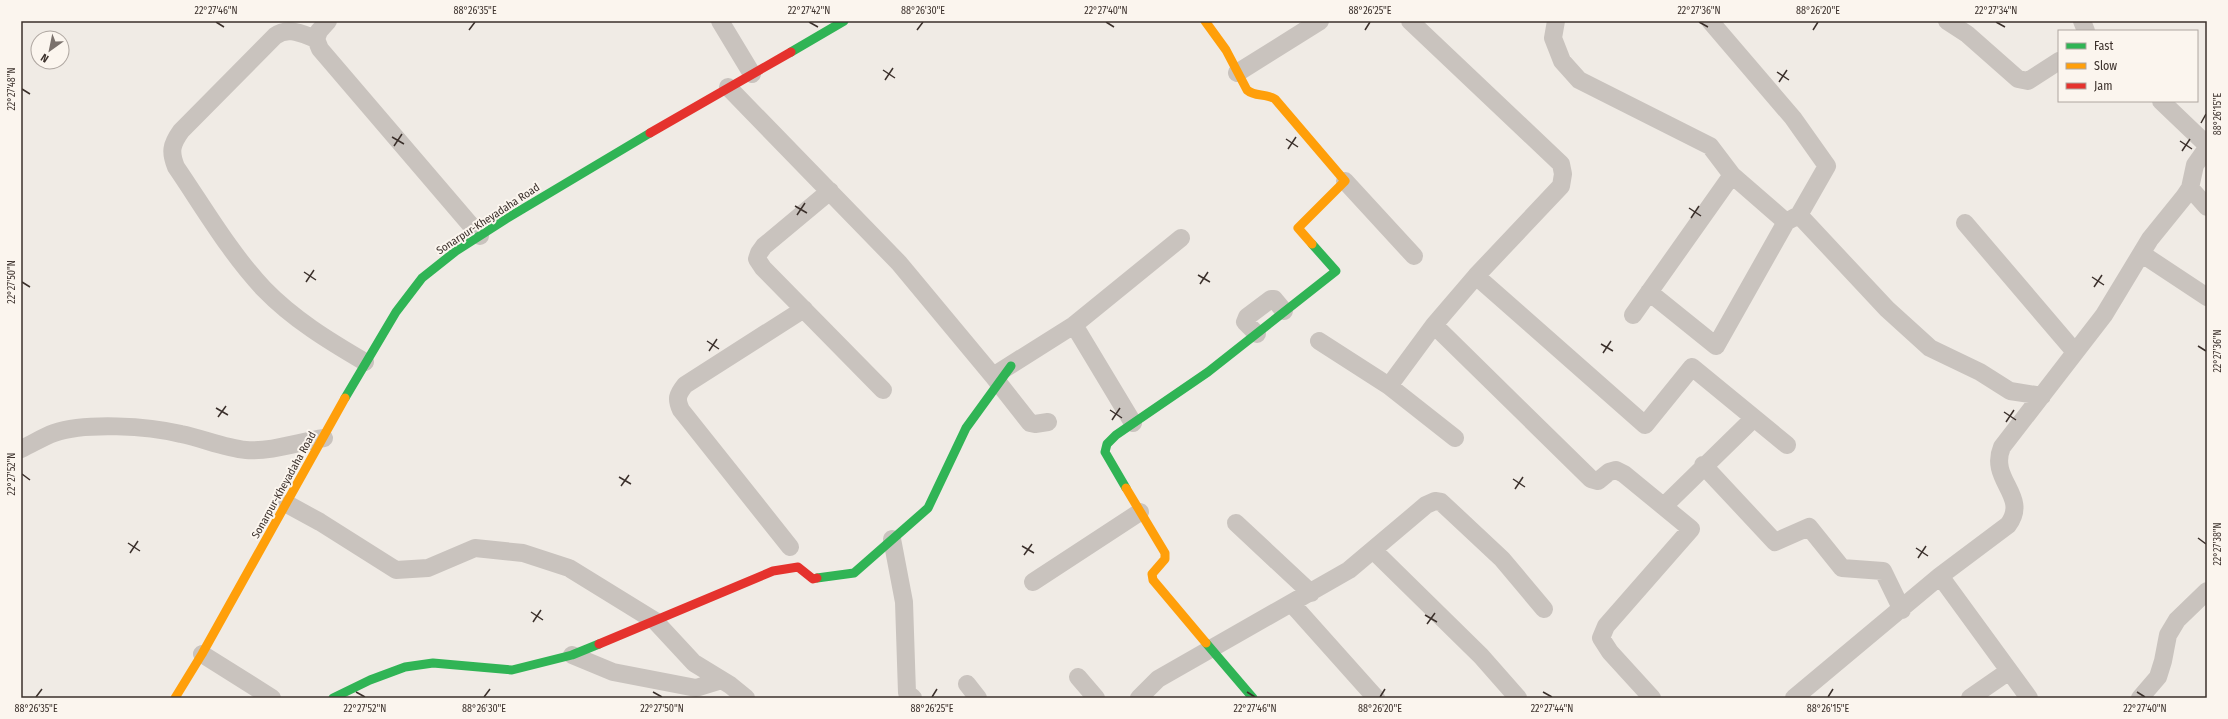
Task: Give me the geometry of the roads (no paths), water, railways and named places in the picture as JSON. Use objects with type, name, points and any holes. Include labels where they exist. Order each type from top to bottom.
[{"type":"street","points":[[328,21],[319,31],[316,39],[320,49],[480,236]]},
{"type":"street","points":[[720,21],[752,74]]},
{"type":"street","name":"Sonarpur-Kheyadaha Road","points":[[174,698],[202,654],[324,438],[365,362],[396,312],[422,278],[456,251],[480,236],[728,87],[844,21]]},
{"type":"street","points":[[1205,21],[1226,50],[1247,90],[1252,94],[1267,94],[1282,106],[1345,181],[1414,256]]},
{"type":"street","points":[[1237,73],[1320,21]]},
{"type":"street","points":[[1389,386],[1434,325],[1476,276],[1561,186],[1563,174],[1561,164],[1410,21]]},
{"type":"street","points":[[1556,21],[1553,38],[1562,61],[1579,80],[1710,146],[1732,175],[1792,218],[1930,348],[1980,372],[2010,390],[2042,396]]},
{"type":"street","points":[[1649,292],[1716,346],[1792,218],[1827,166],[1793,118],[1710,21]]},
{"type":"street","points":[[1947,21],[1967,34],[2018,79],[2028,81],[2058,62]]},
{"type":"street","points":[[316,39],[291,31],[282,30],[181,131],[172,143],[172,155],[176,168],[244,265],[264,289],[314,330],[365,362]]},
{"type":"street","points":[[728,87],[830,191],[912,278],[1030,423],[1035,424],[1048,422]]},
{"type":"street","points":[[2162,102],[2207,145]]},
{"type":"street","points":[[1794,698],[1902,610],[1940,576],[2008,525],[2015,516],[2016,506],[1998,466],[1998,457],[2002,447],[2104,315],[2150,239],[2190,188],[2196,165],[2207,148]]},
{"type":"street","points":[[1633,315],[1732,175]]},
{"type":"street","points":[[1253,698],[1153,580],[1152,574],[1165,559],[1165,554],[1105,452],[1107,444],[1133,423],[1208,372],[1257,334],[1245,322],[1247,317],[1271,299],[1284,311],[1336,270],[1298,228],[1345,181]]},
{"type":"street","points":[[2190,188],[2207,206]]},
{"type":"street","points":[[830,191],[764,246],[758,252],[757,259],[883,390]]},
{"type":"street","points":[[1965,223],[2075,352]]},
{"type":"street","points":[[333,698],[370,680],[405,667],[433,663],[512,670],[572,655],[773,571],[798,567],[813,579],[854,573],[928,508],[966,428],[996,380],[1011,366],[1074,326],[1181,238]]},
{"type":"street","points":[[2142,254],[2207,297]]},
{"type":"street","points":[[1476,276],[1645,425],[1692,367],[1787,445]]},
{"type":"street","points":[[790,546],[680,410],[677,400],[679,392],[685,385],[804,309]]},
{"type":"street","points":[[1434,325],[1591,479],[1598,481],[1609,472],[1616,470],[1624,474],[1691,529],[1606,626],[1601,638],[1610,652],[1652,698]]},
{"type":"street","points":[[1074,326],[1133,423]]},
{"type":"street","points":[[1319,341],[1389,386],[1455,438]]},
{"type":"street","points":[[1664,506],[1703,465],[1754,418]]},
{"type":"street","points":[[21,449],[55,433],[76,428],[104,427],[154,429],[179,433],[245,450],[261,450],[324,438]]},
{"type":"street","points":[[1703,465],[1775,542],[1809,527],[1842,568],[1883,571],[1902,610]]},
{"type":"street","points":[[1148,694],[1158,679],[1292,604],[1349,570],[1426,505],[1435,501],[1441,502],[1502,559],[1544,610]]},
{"type":"street","points":[[287,504],[320,522],[396,570],[428,568],[475,548],[523,553],[569,568],[655,621],[694,663],[722,680],[746,698]]},
{"type":"street","points":[[1033,582],[1140,512]]},
{"type":"street","points":[[1236,524],[1311,593]]},
{"type":"street","points":[[892,540],[904,602],[907,693],[913,698]]},
{"type":"street","points":[[1373,550],[1481,656],[1518,698]]},
{"type":"street","points":[[1940,576],[2029,698]]},
{"type":"street","points":[[2140,698],[2158,677],[2164,661],[2168,635],[2177,620],[2207,591]]},
{"type":"street","points":[[1292,604],[1376,698]]},
{"type":"street","points":[[202,654],[272,698]]},
{"type":"street","points":[[572,655],[613,672],[696,688],[722,680]]},
{"type":"street","points":[[1970,698],[2009,671]]},
{"type":"street","points":[[1078,677],[1096,698]]},
{"type":"street","points":[[967,684],[978,698]]}]
